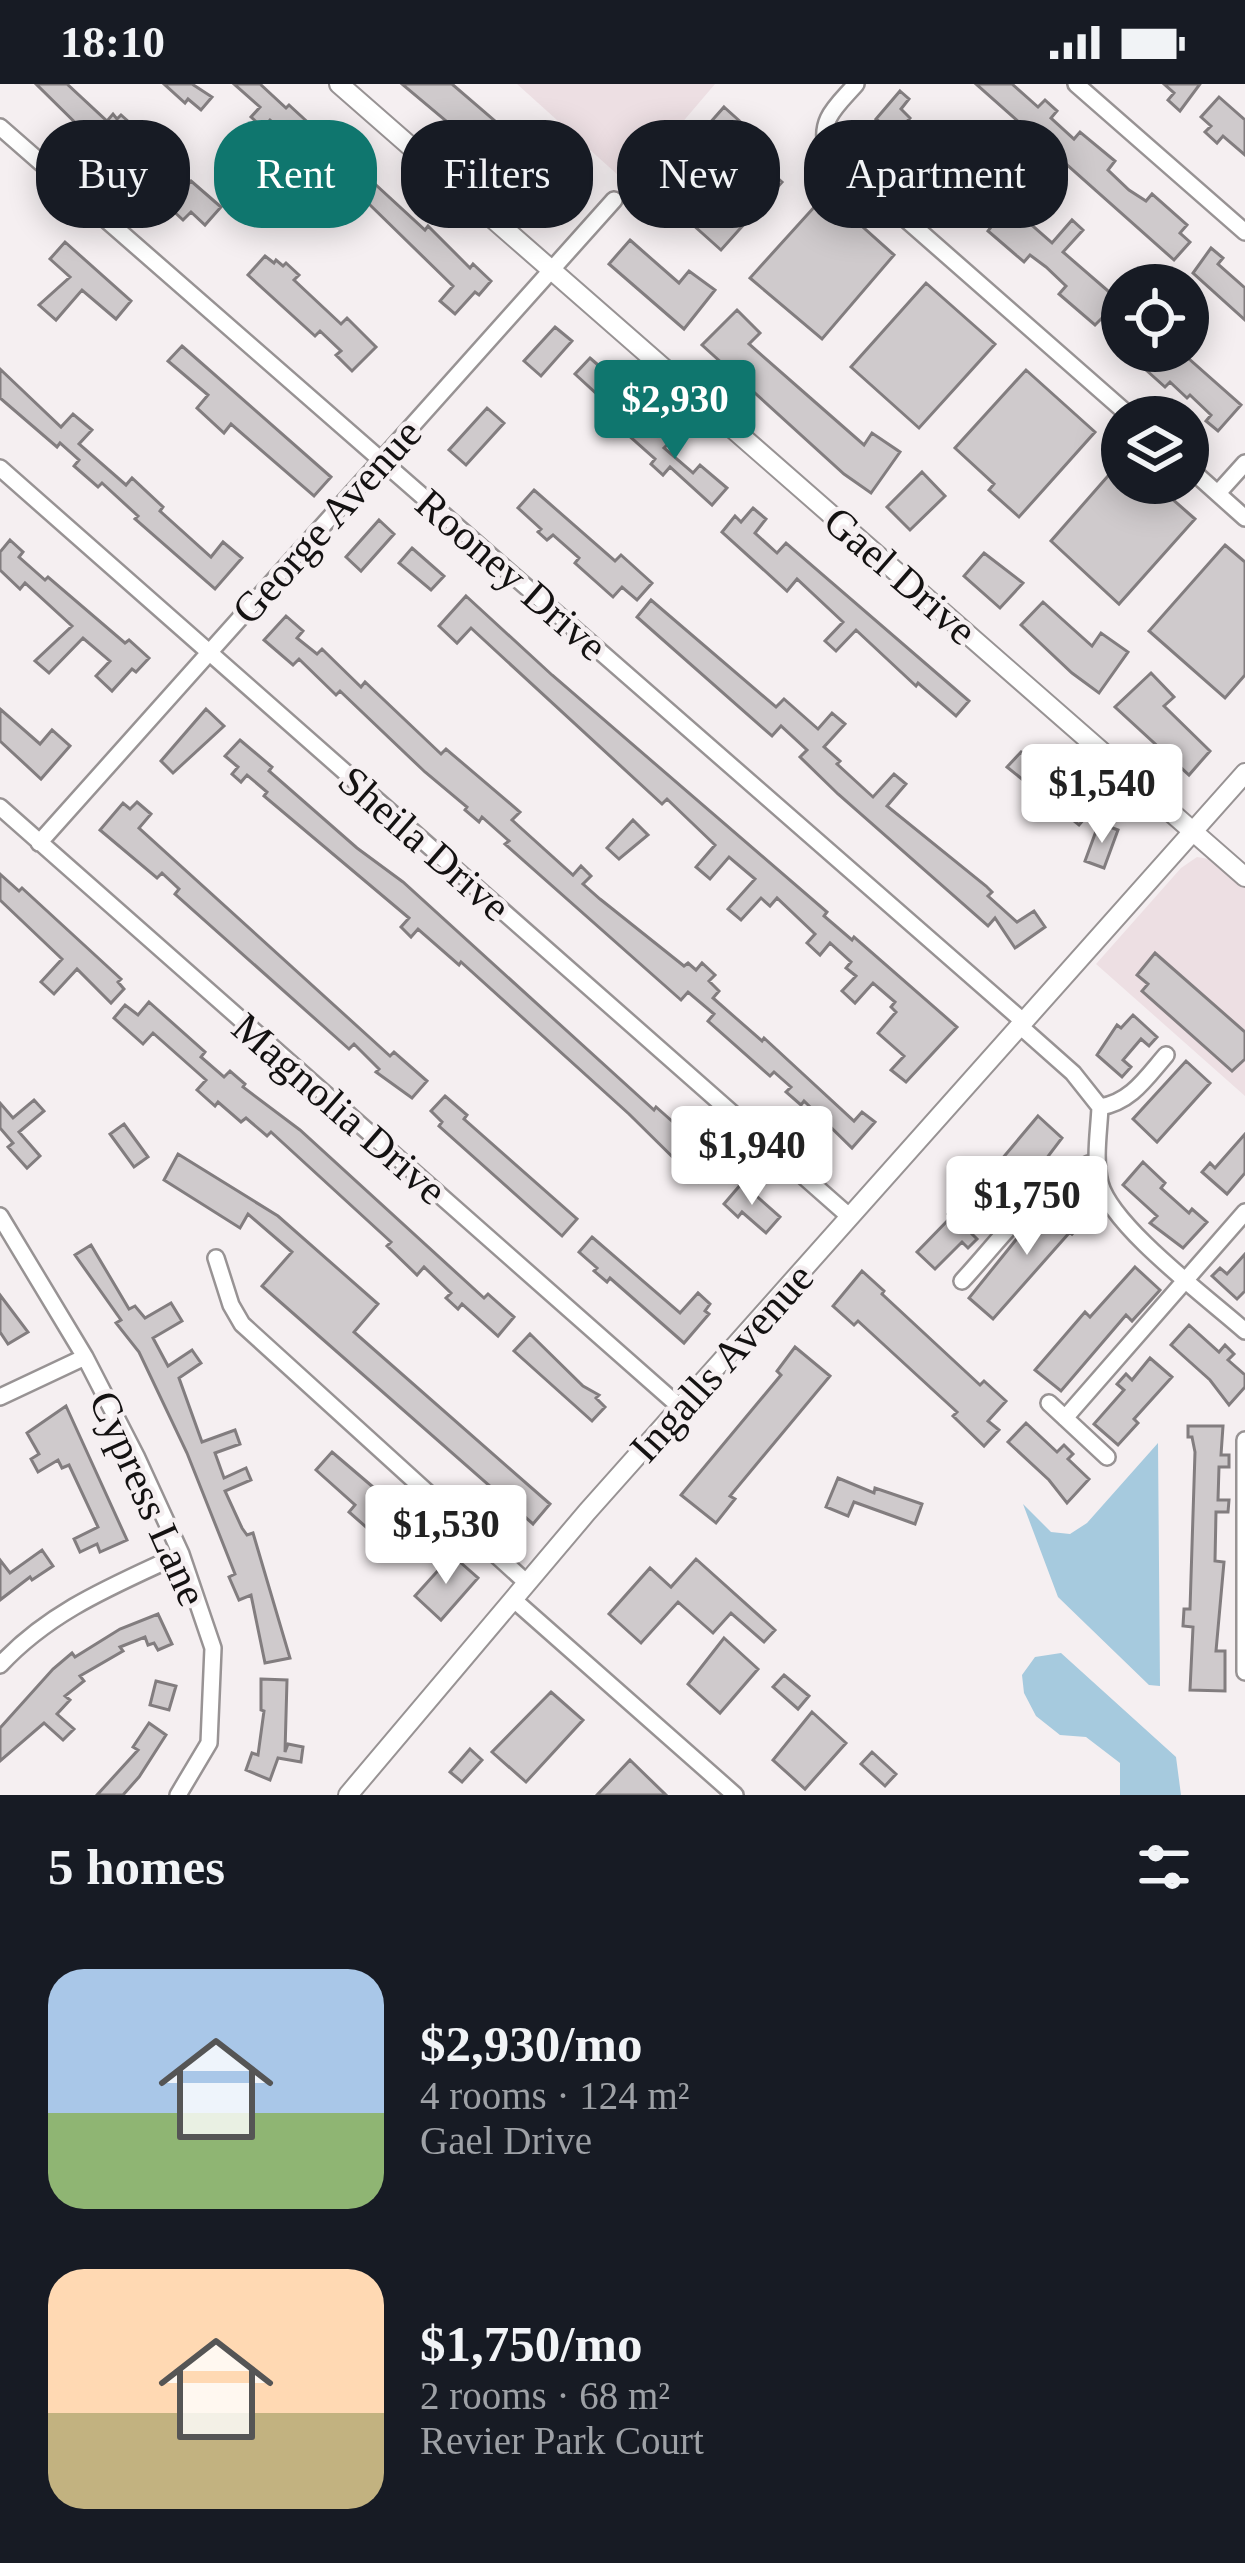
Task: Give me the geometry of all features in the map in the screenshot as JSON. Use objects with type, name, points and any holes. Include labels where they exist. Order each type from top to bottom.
[{"type":"street","name":"Gael Drive","points":[[339,84],[1245,877]]},
{"type":"street","points":[[856,84],[825,118],[826,150],[1107,396]]},
{"type":"street","points":[[1076,84],[1245,232]]},
{"type":"street","name":"Rooney Drive","points":[[0,127],[1022,1024],[1073,1073],[1100,1107]]},
{"type":"street","name":"George Avenue","points":[[39,843],[614,200]]},
{"type":"street","points":[[1218,493],[1245,463]]},
{"type":"street","name":"Sheila Drive","points":[[0,468],[850,1217]]},
{"type":"street","points":[[1209,485],[1245,518]]},
{"type":"street","name":"Ingalls Avenue","points":[[348,1795],[680,1407],[1245,773]]},
{"type":"street","name":"Magnolia Drive","points":[[0,807],[680,1407]]},
{"type":"street","points":[[1166,1055],[1131,1095],[1100,1107],[1100,1184],[1110,1205],[1245,1331]]},
{"type":"street","points":[[962,1281],[1051,1184],[1097,1161]]},
{"type":"street","points":[[1065,1418],[1245,1212]]},
{"type":"street","name":"Cypress Lane","points":[[0,1216],[85,1358],[136,1456],[181,1554],[213,1648],[214,1698],[208,1743],[178,1795]]},
{"type":"street","points":[[216,1258],[242,1324],[527,1582]]},
{"type":"street","points":[[0,1397],[85,1358]]},
{"type":"street","points":[[1049,1403],[1107,1457]]},
{"type":"street","points":[[1245,1440],[1245,1672]]},
{"type":"street","points":[[0,1665],[46,1622],[75,1603],[181,1554]]},
{"type":"street","points":[[513,1599],[735,1795]]},
{"type":"shaded area","points":[[517,84],[715,84],[684,120],[617,120],[617,174],[593,153],[593,120],[557,120]]},
{"type":"shaded area","points":[[1197,857],[1215,860],[1245,886],[1245,1096],[1096,964],[1181,868]]},
{"type":"water","points":[[1158,1443],[1160,1686],[1149,1685],[1058,1597],[1023,1504],[1051,1532],[1070,1534],[1087,1523]]},
{"type":"water","points":[[1061,1653],[1176,1757],[1181,1795],[1120,1795],[1120,1763],[1086,1737],[1060,1735],[1036,1716],[1024,1693],[1022,1675],[1035,1657]]},
{"type":"building","points":[[36,84],[67,84],[106,120],[73,120]]},
{"type":"building","points":[[164,84],[192,84],[212,97],[201,110]]},
{"type":"building","points":[[234,84],[260,84],[305,120],[254,120],[251,117],[260,107]]},
{"type":"building","points":[[402,84],[452,84],[494,120],[445,120]]},
{"type":"building","points":[[976,84],[1012,84],[1038,107],[1045,100],[1057,111],[1053,120],[1016,120]]},
{"type":"building","points":[[1164,84],[1200,84],[1180,111],[1168,100],[1174,93]]},
{"type":"building","points":[[900,91],[909,99],[901,109],[908,120],[876,119]]},
{"type":"building","points":[[1219,97],[1245,120],[1245,155],[1223,136],[1217,143],[1205,132],[1211,126],[1201,117]]},
{"type":"building","points":[[724,107],[738,120],[713,120]]},
{"type":"building","points":[[1080,132],[1115,161],[1108,170],[1129,190],[1146,201],[1152,194],[1187,225],[1180,233],[1190,242],[1174,260],[1068,166],[1068,134],[1074,139]]},
{"type":"building","points":[[190,182],[214,201],[214,215],[205,225],[190,213]]},
{"type":"building","points":[[377,186],[401,208],[401,228],[430,228],[470,268],[473,264],[491,281],[455,314],[440,301],[453,286],[377,212]]},
{"type":"building","points":[[804,218],[804,228],[864,228],[894,255],[822,339],[750,278]]},
{"type":"building","points":[[1072,220],[1083,230],[1063,252],[1101,285],[1101,319],[1095,325],[1059,294],[1066,286],[1046,267],[1030,255],[1024,262],[988,231],[1035,228],[1052,243]]},
{"type":"building","points":[[696,228],[741,228],[721,250]]},
{"type":"building","points":[[630,240],[679,283],[689,271],[715,290],[684,329],[609,264]]},
{"type":"building","points":[[65,242],[131,301],[116,319],[82,290],[56,320],[39,305],[70,277],[50,259]]},
{"type":"building","points":[[1211,248],[1223,258],[1218,264],[1245,288],[1245,320],[1209,287],[1209,264],[1199,264]]},
{"type":"building","points":[[265,256],[283,266],[286,263],[299,275],[294,280],[341,324],[347,318],[376,347],[352,371],[336,355],[341,351],[320,331],[315,336],[248,275]]},
{"type":"building","points":[[926,283],[995,344],[919,428],[851,367]]},
{"type":"building","points":[[737,310],[760,333],[749,344],[864,445],[872,433],[900,452],[871,493],[702,345]]},
{"type":"building","points":[[555,327],[572,341],[541,376],[524,361]]},
{"type":"building","points":[[182,346],[331,477],[314,496],[231,424],[224,433],[197,408],[208,395],[168,361]]},
{"type":"building","points":[[590,358],[613,378],[598,395],[575,374]]},
{"type":"building","points":[[0,369],[61,427],[73,414],[92,430],[79,444],[126,485],[132,478],[211,557],[223,542],[242,558],[215,589],[135,519],[138,516],[102,483],[98,487],[74,466],[79,460],[60,443],[57,447],[0,398]]},
{"type":"building","points":[[1026,370],[1095,432],[1019,517],[989,490],[994,484],[955,448]]},
{"type":"building","points":[[1148,372],[1204,372],[1241,405],[1218,431],[1209,424],[1209,396],[1185,396],[1170,382],[1165,387]]},
{"type":"building","points":[[487,408],[504,423],[466,465],[449,450]]},
{"type":"building","points":[[639,418],[671,441],[664,448],[693,473],[700,465],[727,488],[712,505],[670,467],[663,475],[651,464],[655,459],[626,433]]},
{"type":"building","points":[[922,472],[945,496],[910,530],[887,507]]},
{"type":"building","points":[[1101,484],[1101,504],[1178,504],[1195,519],[1119,604],[1051,541]]},
{"type":"building","points":[[534,490],[615,561],[621,555],[652,583],[637,600],[622,587],[613,597],[575,563],[579,558],[553,535],[547,540],[538,532],[541,529],[518,508]]},
{"type":"building","points":[[753,508],[766,519],[755,533],[777,553],[786,543],[969,701],[956,716],[856,630],[836,651],[825,641],[843,622],[797,579],[787,591],[722,532],[735,516],[741,522]]},
{"type":"building","points":[[379,520],[394,534],[361,571],[346,557]]},
{"type":"building","points":[[10,540],[23,552],[19,557],[45,580],[48,577],[149,658],[136,672],[132,669],[112,691],[96,676],[110,661],[83,638],[49,673],[35,661],[72,626],[25,583],[20,589],[0,570],[0,552]]},
{"type":"building","points":[[1225,545],[1245,562],[1245,675],[1225,698],[1149,631]]},
{"type":"building","points":[[412,548],[444,576],[431,590],[399,563]]},
{"type":"building","points":[[984,553],[1023,583],[1000,608],[964,576]]},
{"type":"building","points":[[466,596],[827,912],[824,916],[957,1027],[906,1082],[891,1070],[904,1056],[878,1033],[896,1012],[891,1007],[895,1002],[873,983],[855,1003],[842,991],[856,976],[846,968],[851,962],[830,943],[820,955],[807,943],[815,934],[777,898],[770,906],[761,898],[741,920],[728,909],[755,879],[729,857],[710,879],[696,867],[715,845],[667,799],[662,804],[471,628],[457,643],[439,626]]},
{"type":"building","points":[[651,600],[776,707],[784,699],[818,729],[832,713],[845,724],[824,747],[840,761],[837,764],[873,797],[894,774],[906,784],[887,806],[986,886],[992,892],[988,896],[1017,922],[1034,911],[1045,927],[1015,948],[995,918],[988,926],[838,794],[800,757],[807,750],[781,726],[772,736],[637,617]]},
{"type":"building","points":[[1043,602],[1092,646],[1101,633],[1128,652],[1099,693],[1021,625]]},
{"type":"building","points":[[286,616],[303,631],[297,638],[317,654],[322,649],[361,687],[365,682],[441,754],[446,749],[520,812],[512,820],[573,875],[581,866],[591,876],[583,884],[600,899],[684,966],[688,963],[696,970],[702,963],[715,975],[709,981],[719,991],[713,998],[854,1121],[862,1112],[875,1122],[852,1148],[804,1101],[801,1105],[786,1092],[791,1087],[774,1072],[770,1076],[708,1021],[714,1014],[688,992],[681,1000],[505,844],[509,841],[482,817],[479,822],[465,810],[340,691],[336,695],[299,659],[293,665],[264,640]]},
{"type":"building","points":[[1151,673],[1174,697],[1164,706],[1210,751],[1189,775],[1115,707]]},
{"type":"building","points":[[0,709],[40,744],[52,730],[70,746],[41,779],[0,741]]},
{"type":"building","points":[[206,709],[224,726],[173,773],[161,761]]},
{"type":"building","points":[[240,740],[272,767],[269,771],[403,882],[654,1110],[656,1107],[717,1161],[698,1182],[461,962],[459,965],[418,929],[411,937],[401,927],[409,918],[264,796],[267,792],[247,775],[241,782],[232,774],[238,767],[225,756]]},
{"type":"building","points":[[1021,752],[1040,763],[1091,811],[1079,825],[1007,767]]},
{"type":"building","points":[[137,802],[151,814],[139,828],[390,1056],[394,1052],[427,1081],[412,1098],[376,1072],[379,1069],[354,1044],[349,1049],[175,894],[179,889],[162,873],[157,878],[100,830],[123,803],[130,809]]},
{"type":"building","points":[[633,820],[648,835],[619,859],[607,848]]},
{"type":"building","points":[[1099,823],[1118,830],[1104,868],[1085,861]]},
{"type":"building","points":[[0,874],[19,891],[22,888],[121,979],[118,982],[124,989],[111,1003],[77,969],[54,994],[41,982],[62,959],[0,900]]},
{"type":"building","points":[[1155,953],[1245,1032],[1245,1059],[1232,1071],[1142,991],[1148,984],[1137,975]]},
{"type":"building","points":[[149,1002],[205,1052],[201,1057],[224,1077],[230,1071],[484,1298],[488,1294],[514,1317],[498,1336],[462,1304],[458,1309],[446,1298],[451,1293],[424,1267],[417,1275],[387,1246],[391,1242],[271,1132],[267,1136],[246,1118],[241,1122],[218,1102],[215,1106],[197,1090],[206,1080],[153,1033],[143,1044],[114,1018],[125,1005],[138,1015]]},
{"type":"building","points":[[1133,1015],[1157,1037],[1149,1046],[1141,1039],[1123,1060],[1131,1067],[1122,1077],[1097,1055],[1117,1025],[1121,1028]]},
{"type":"building","points":[[1186,1061],[1210,1083],[1157,1142],[1133,1119]]},
{"type":"building","points":[[445,1096],[467,1115],[464,1119],[577,1219],[562,1236],[439,1126],[442,1122],[431,1111]]},
{"type":"building","points":[[34,1100],[44,1111],[19,1132],[40,1156],[27,1168],[8,1147],[13,1143],[0,1128],[0,1103],[13,1118]]},
{"type":"building","points":[[1038,1116],[1062,1138],[1037,1171],[1029,1165],[1014,1182],[1019,1186],[1007,1201],[1004,1198],[970,1232],[977,1239],[968,1248],[962,1242],[935,1269],[917,1252],[951,1217],[948,1214],[966,1189],[969,1192],[996,1166]]},
{"type":"building","points":[[124,1124],[148,1157],[134,1167],[110,1134]]},
{"type":"building","points":[[1245,1134],[1245,1173],[1227,1194],[1202,1172],[1210,1163],[1215,1168]]},
{"type":"building","points":[[178,1154],[278,1216],[378,1304],[354,1332],[550,1504],[533,1524],[262,1286],[292,1252],[248,1214],[240,1228],[164,1180]]},
{"type":"building","points":[[1143,1162],[1165,1183],[1161,1188],[1207,1222],[1183,1248],[1150,1223],[1157,1216],[1123,1185]]},
{"type":"building","points":[[742,1183],[780,1217],[766,1233],[742,1212],[738,1217],[724,1204]]},
{"type":"building","points":[[1065,1197],[1088,1217],[993,1319],[969,1298],[1019,1236],[1026,1242],[1042,1224],[1036,1218],[1041,1212],[1050,1213]]},
{"type":"building","points":[[592,1237],[680,1313],[698,1293],[710,1304],[705,1311],[709,1314],[684,1343],[610,1278],[607,1282],[594,1271],[597,1268],[579,1252]]},
{"type":"building","points":[[91,1245],[129,1309],[135,1306],[145,1318],[171,1303],[182,1321],[153,1338],[168,1366],[192,1350],[201,1363],[179,1378],[202,1442],[235,1430],[240,1444],[215,1453],[224,1478],[246,1468],[251,1480],[225,1491],[242,1528],[247,1535],[253,1533],[290,1658],[265,1663],[251,1595],[239,1600],[229,1577],[235,1574],[187,1453],[139,1352],[116,1323],[121,1320],[75,1255]]},
{"type":"building","points":[[1245,1254],[1245,1291],[1237,1299],[1212,1276],[1220,1268],[1227,1274]]},
{"type":"building","points":[[1135,1267],[1160,1290],[1132,1321],[1126,1315],[1061,1391],[1035,1370],[1085,1312],[1090,1317]]},
{"type":"building","points":[[862,1271],[980,1385],[984,1381],[1006,1401],[988,1421],[999,1430],[984,1446],[953,1416],[957,1412],[858,1321],[854,1325],[833,1306]]},
{"type":"building","points":[[0,1295],[28,1332],[8,1344],[0,1332]]},
{"type":"building","points":[[1189,1325],[1219,1352],[1225,1345],[1234,1354],[1228,1360],[1245,1375],[1245,1387],[1229,1405],[1210,1380],[1171,1345]]},
{"type":"building","points":[[530,1334],[583,1386],[599,1395],[596,1398],[605,1407],[592,1421],[514,1351]]},
{"type":"building","points":[[795,1347],[830,1376],[730,1496],[735,1499],[716,1523],[681,1495],[781,1375],[777,1371]]},
{"type":"building","points":[[1150,1358],[1172,1377],[1134,1419],[1138,1423],[1118,1445],[1094,1424],[1124,1390],[1117,1384],[1126,1374],[1132,1380]]},
{"type":"building","points":[[66,1406],[127,1540],[100,1552],[97,1544],[80,1552],[74,1539],[98,1527],[69,1465],[62,1468],[58,1460],[38,1472],[31,1459],[39,1454],[27,1433]]},
{"type":"building","points":[[1026,1423],[1057,1452],[1064,1445],[1073,1454],[1068,1459],[1089,1479],[1067,1503],[1008,1442]]},
{"type":"building","points":[[1188,1426],[1223,1426],[1221,1455],[1229,1455],[1229,1467],[1219,1467],[1218,1500],[1229,1500],[1228,1512],[1216,1512],[1215,1561],[1224,1562],[1216,1651],[1225,1651],[1225,1691],[1190,1690],[1193,1627],[1183,1626],[1184,1609],[1190,1609],[1195,1452]]},
{"type":"building","points":[[332,1452],[414,1522],[391,1549],[349,1512],[355,1505],[316,1470]]},
{"type":"building","points":[[838,1478],[874,1493],[875,1488],[922,1504],[915,1524],[854,1502],[848,1516],[826,1507]]},
{"type":"building","points":[[42,1550],[53,1566],[0,1600],[0,1560],[10,1573]]},
{"type":"building","points":[[452,1555],[478,1578],[441,1620],[415,1596]]},
{"type":"building","points":[[696,1559],[775,1630],[764,1642],[731,1613],[713,1633],[678,1602],[641,1643],[609,1614],[650,1568],[671,1587]]},
{"type":"building","points":[[158,1614],[172,1644],[158,1650],[145,1637],[120,1647],[123,1651],[80,1676],[84,1681],[65,1696],[70,1700],[57,1714],[74,1729],[63,1740],[44,1723],[0,1761],[0,1728],[53,1669],[72,1653],[75,1657],[120,1629]]},
{"type":"building","points":[[724,1638],[758,1669],[720,1713],[688,1684]]},
{"type":"building","points":[[784,1675],[809,1696],[798,1709],[773,1687]]},
{"type":"building","points":[[261,1679],[287,1680],[285,1752],[288,1744],[303,1747],[301,1762],[278,1758],[270,1780],[246,1770],[252,1753],[258,1755],[264,1711]]},
{"type":"building","points":[[156,1681],[176,1686],[169,1710],[150,1705]]},
{"type":"building","points":[[551,1692],[583,1720],[526,1782],[492,1752]]},
{"type":"building","points":[[812,1712],[846,1743],[805,1789],[773,1760]]},
{"type":"building","points":[[149,1723],[166,1735],[139,1777],[123,1795],[97,1795],[138,1750],[133,1747]]},
{"type":"building","points":[[470,1749],[482,1760],[462,1782],[450,1772]]},
{"type":"building","points":[[872,1752],[896,1774],[885,1786],[861,1764]]},
{"type":"building","points":[[630,1760],[666,1795],[597,1795]]}]
